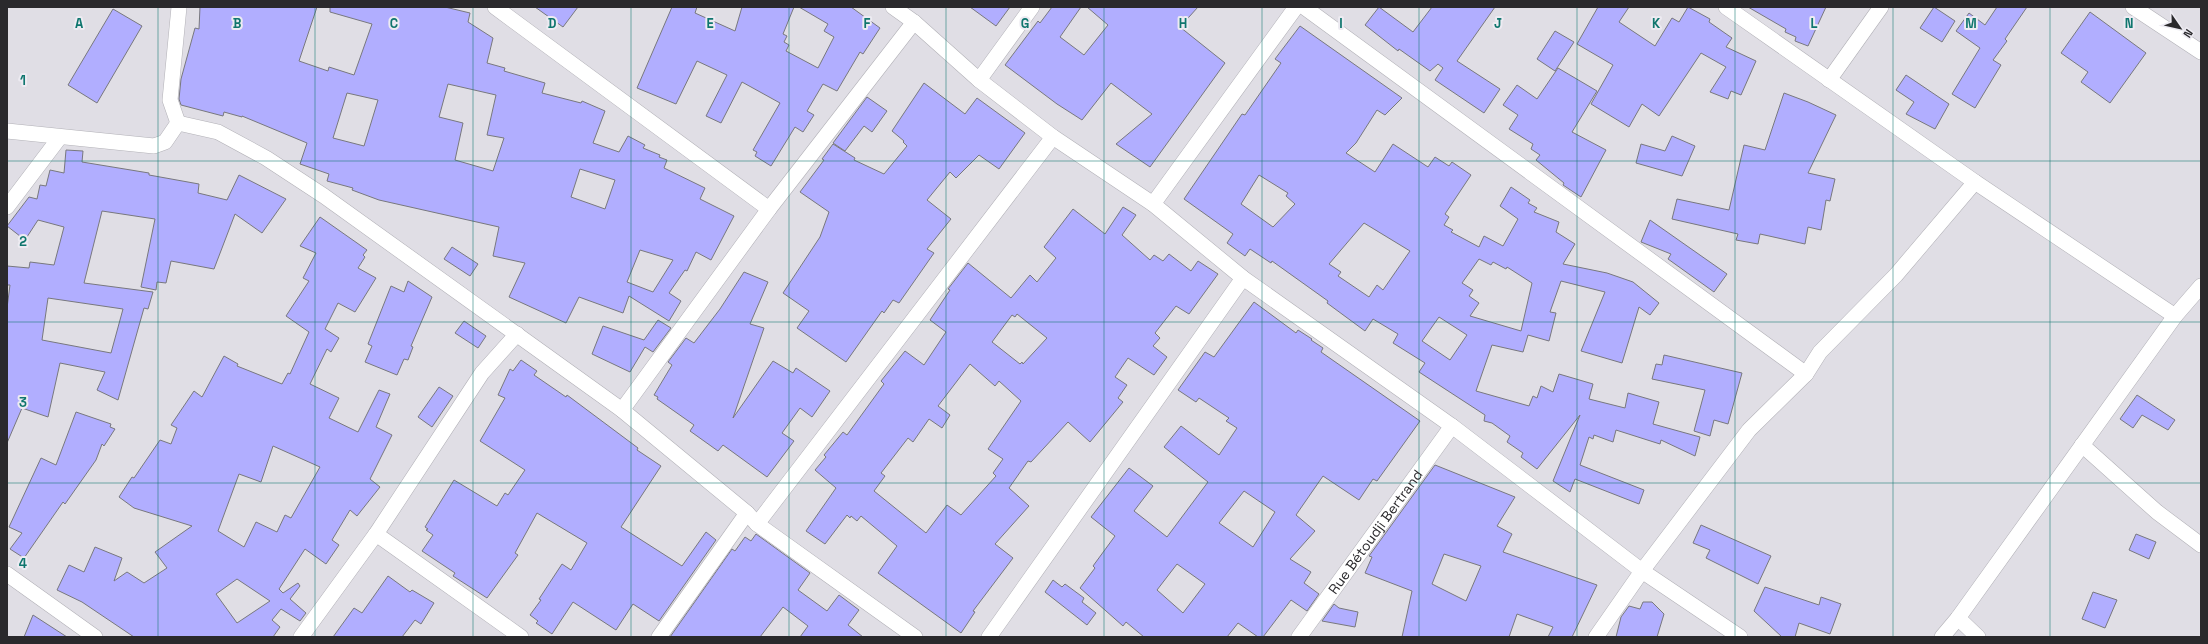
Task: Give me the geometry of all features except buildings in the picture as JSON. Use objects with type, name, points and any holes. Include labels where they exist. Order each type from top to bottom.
[{"type":"street","points":[[178,123],[170,100],[179,7]]},
{"type":"street","points":[[495,7],[769,209]]},
{"type":"street","points":[[892,7],[914,22],[979,80],[1054,137],[1153,204],[1243,278],[1452,426],[1642,571],[1740,637]]},
{"type":"street","points":[[979,80],[1032,7]]},
{"type":"street","points":[[1153,204],[1296,7]]},
{"type":"street","points":[[1304,7],[1806,374]]},
{"type":"street","points":[[1726,7],[1975,182],[2175,316]]},
{"type":"street","points":[[1829,80],[1881,7]]},
{"type":"street","points":[[2132,7],[2201,52]]},
{"type":"street","points":[[622,410],[769,209],[914,22]]},
{"type":"street","points":[[7,131],[154,146],[165,142],[178,123]]},
{"type":"street","points":[[178,123],[218,132],[266,158],[517,334],[622,410],[752,519],[915,637]]},
{"type":"street","points":[[7,207],[60,137]]},
{"type":"street","points":[[659,637],[1054,137]]},
{"type":"street","points":[[1596,637],[1642,571],[1748,430],[1806,374],[1820,352],[1896,275],[1975,182]]},
{"type":"street","points":[[989,637],[1243,278]]},
{"type":"street","points":[[1942,637],[1958,618],[2175,316],[2201,286]]},
{"type":"street","points":[[301,637],[376,534],[482,373],[517,334]]},
{"type":"street","name":"Rue Bétoudji Bertrand","points":[[1298,637],[1452,426]]},
{"type":"street","points":[[2082,445],[2157,512],[2201,545]]},
{"type":"street","points":[[376,534],[520,637]]},
{"type":"street","points":[[7,574],[95,637]]},
{"type":"street","points":[[1958,618],[1978,637]]}]
